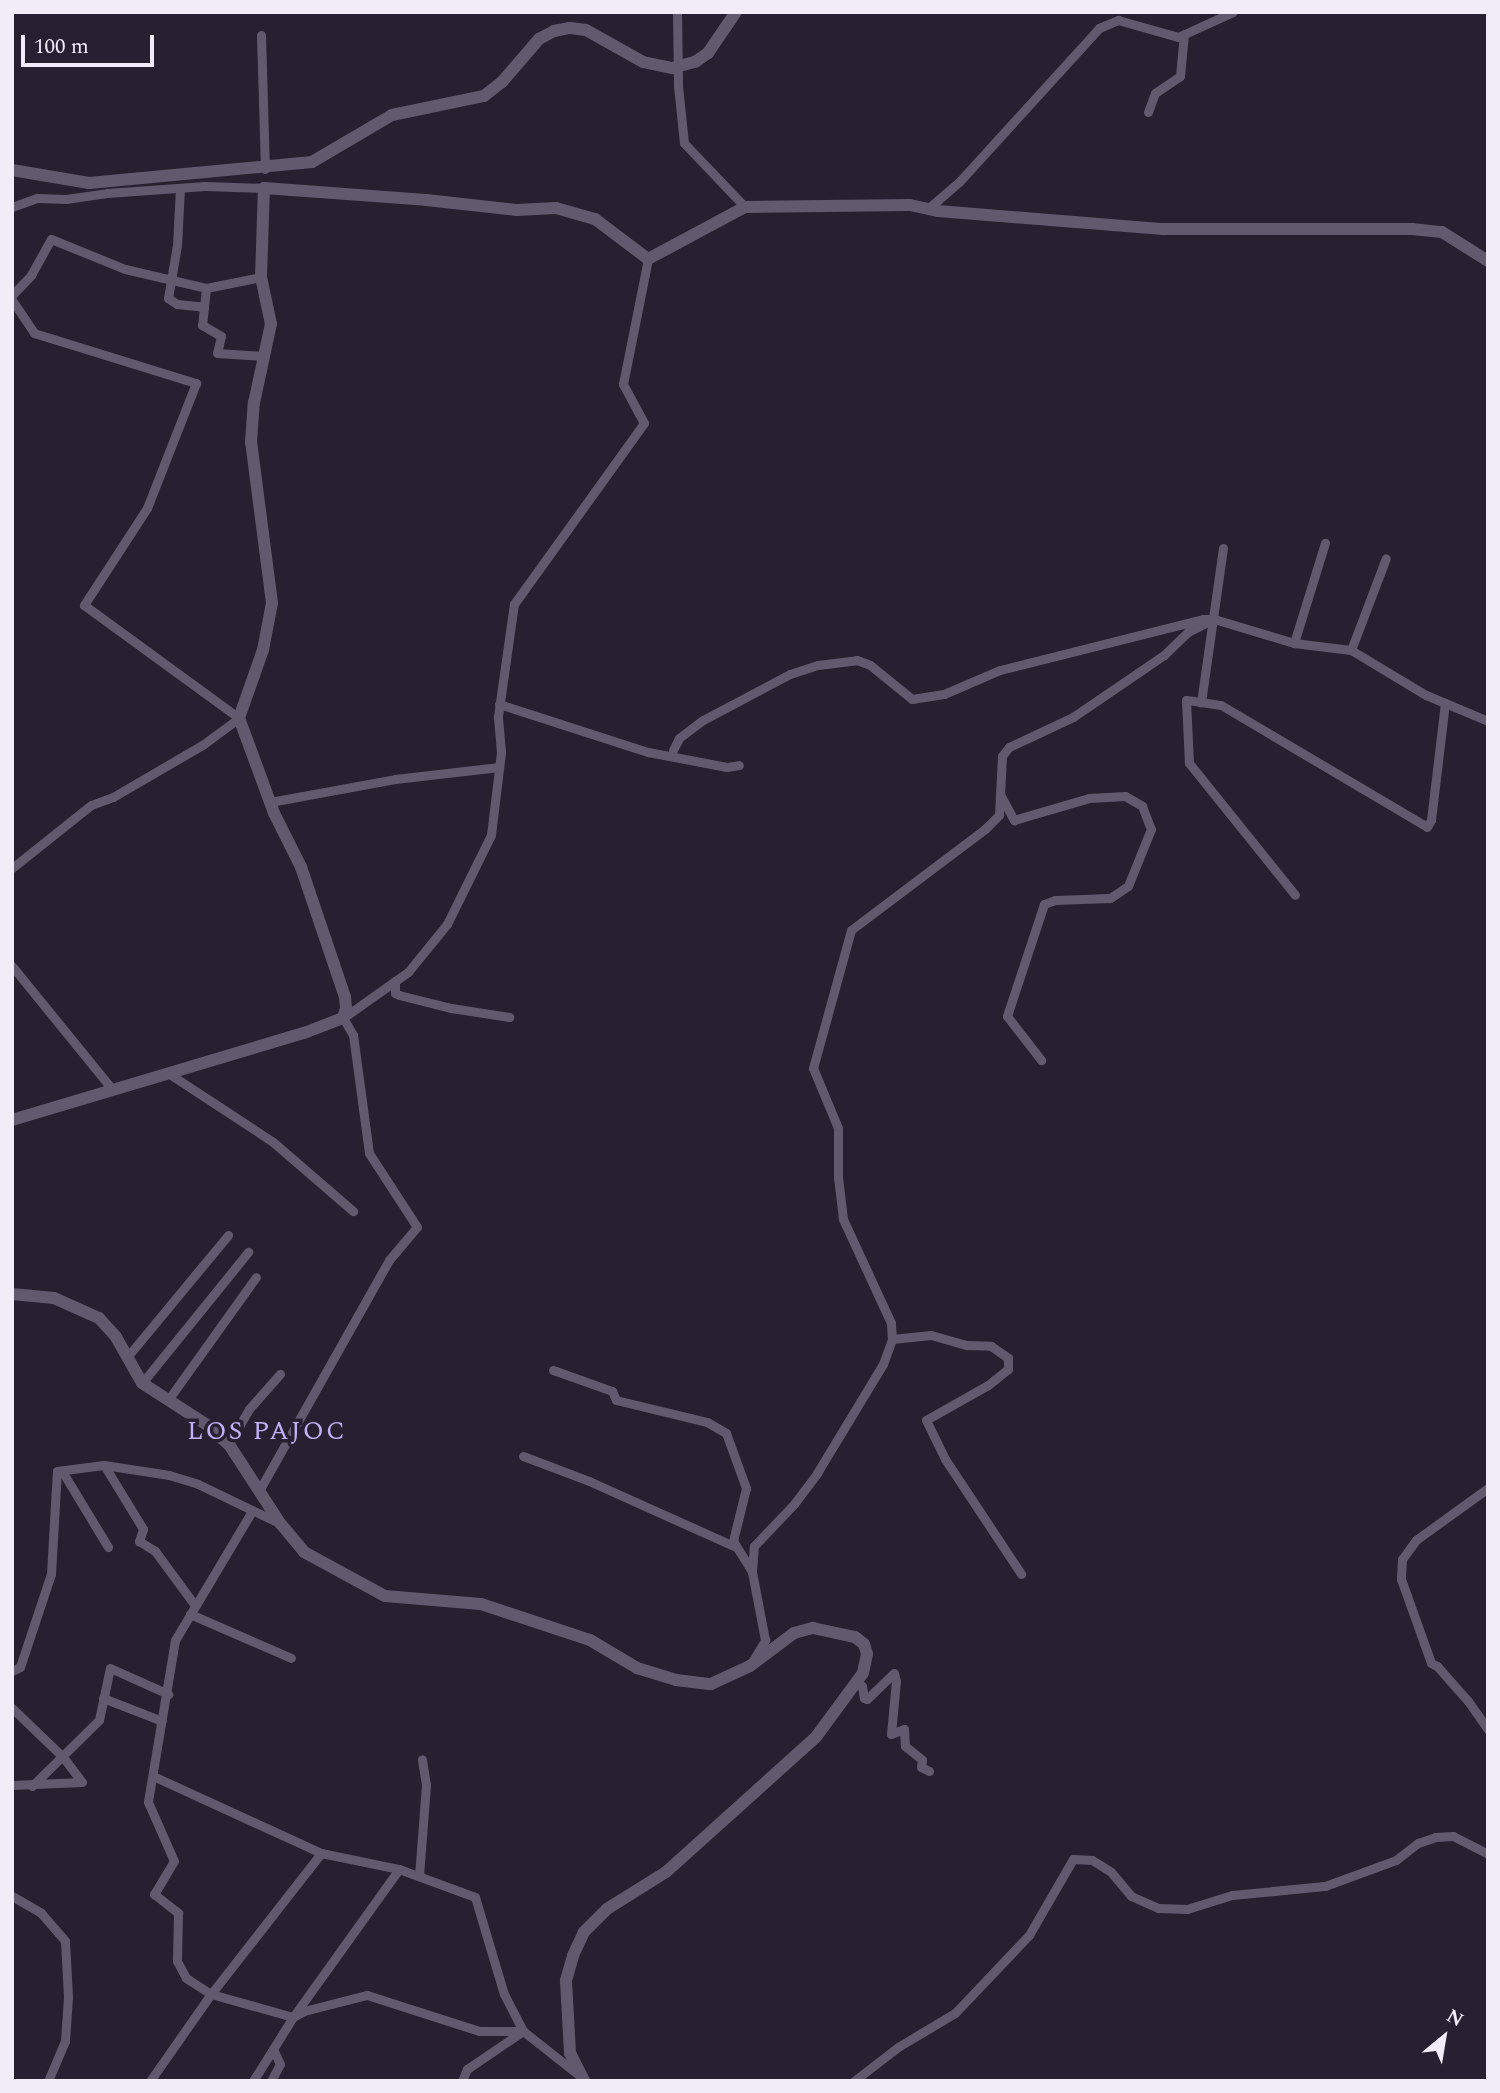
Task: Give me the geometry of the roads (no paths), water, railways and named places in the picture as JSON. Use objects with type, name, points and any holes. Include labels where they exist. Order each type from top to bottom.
[{"type":"street","points":[[677,12],[678,75],[684,143],[745,207]]},
{"type":"street","points":[[12,170],[89,183],[265,169],[312,162],[371,126],[402,111],[463,102],[484,96],[496,87],[540,38],[554,31],[569,28],[586,30],[643,62],[673,68],[695,62],[708,53],[736,12]]},
{"type":"street","points":[[930,207],[959,182],[1099,28],[1118,20],[1135,22],[1178,37],[1233,12]]},
{"type":"street","points":[[1148,112],[1155,93],[1180,76],[1184,34]]},
{"type":"street","points":[[261,35],[265,169]]},
{"type":"street","points":[[12,207],[37,198],[66,199],[180,188],[264,188],[517,210],[556,208],[595,219],[648,259]]},
{"type":"street","points":[[180,188],[177,245],[168,298],[177,304],[204,307]]},
{"type":"street","points":[[12,868],[91,805],[113,797],[204,744],[239,718],[263,650],[272,603],[251,442],[263,356],[271,324],[261,277],[264,188]]},
{"type":"street","points":[[648,259],[745,207],[930,207],[938,211],[1163,229],[1412,229],[1442,232],[1488,261]]},
{"type":"street","points":[[260,1489],[389,1260],[417,1227],[369,1153],[353,1035],[343,1018],[345,997],[301,867],[270,802],[239,718],[84,605],[147,508],[196,383],[34,333],[12,298],[31,275],[51,239],[125,269],[206,288],[261,277]]},
{"type":"street","points":[[12,1120],[304,1033],[343,1018],[408,972],[447,924],[491,835],[499,766],[499,704],[514,604],[644,423],[623,384],[648,259]]},
{"type":"street","points":[[206,288],[202,325],[220,336],[217,353],[263,356]]},
{"type":"street","points":[[1294,643],[1325,543]]},
{"type":"street","points":[[1201,702],[1223,548]]},
{"type":"street","points":[[1351,650],[1385,558]]},
{"type":"street","points":[[673,750],[679,738],[703,720],[790,674],[818,664],[857,660],[870,664],[912,699],[944,694],[1000,670],[1203,619],[1214,619],[1294,643],[1351,650],[1445,703],[1488,721]]},
{"type":"street","points":[[750,1666],[765,1640],[752,1572],[754,1546],[794,1504],[817,1473],[883,1364],[892,1339],[891,1323],[843,1219],[838,1177],[838,1128],[813,1068],[851,930],[999,816],[1002,756],[1009,747],[1073,717],[1164,655],[1188,632],[1214,619]]},
{"type":"street","points":[[1295,895],[1189,762],[1186,700],[1221,705],[1427,827],[1432,820],[1445,703]]},
{"type":"street","points":[[499,704],[648,752],[727,767],[739,765]]},
{"type":"street","points":[[270,802],[396,779],[499,766]]},
{"type":"street","points":[[1000,794],[1014,820],[1089,798],[1125,796],[1142,806],[1151,829],[1128,886],[1110,898],[1055,900],[1044,904],[1007,1016],[1041,1060]]},
{"type":"street","points":[[12,965],[112,1089]]},
{"type":"street","points":[[395,981],[395,993],[399,995],[451,1008],[509,1017]]},
{"type":"street","points":[[168,1073],[273,1142],[353,1211]]},
{"type":"street","points":[[128,1356],[228,1235]]},
{"type":"street","points":[[142,1383],[248,1252]]},
{"type":"street","points":[[168,1400],[256,1277]]},
{"type":"street","points":[[12,1294],[54,1298],[78,1306],[99,1318],[128,1356],[142,1383],[206,1425],[228,1445],[260,1489],[280,1523],[304,1552],[384,1596],[481,1604],[590,1640],[637,1668],[676,1680],[711,1684],[750,1666],[794,1633],[813,1628],[855,1637],[864,1644],[867,1654],[858,1683],[816,1737],[666,1872],[607,1909],[584,1932],[573,1955],[566,1981],[570,2053],[583,2079]]},
{"type":"street","points":[[892,1339],[931,1335],[967,1345],[991,1346],[1008,1358],[1008,1369],[988,1385],[926,1420],[951,1469],[1021,1574]]},
{"type":"street","points":[[553,1370],[612,1391],[617,1400],[707,1422],[726,1433],[746,1488],[733,1541],[752,1572]]},
{"type":"street","points":[[228,1445],[249,1409],[280,1374]]},
{"type":"street","points":[[523,1456],[589,1481],[736,1547]]},
{"type":"street","points":[[12,1671],[20,1667],[51,1574],[57,1471],[104,1465],[169,1475],[198,1484],[280,1523]]},
{"type":"street","points":[[104,1465],[144,1530],[139,1541],[155,1551],[192,1609],[291,1658]]},
{"type":"street","points":[[62,1471],[108,1548]]},
{"type":"street","points":[[1488,1488],[1416,1541],[1402,1559],[1401,1579],[1431,1664],[1437,1666],[1468,1701],[1488,1730]]},
{"type":"street","points":[[251,1511],[175,1640],[148,1802],[174,1861],[154,1894],[178,1913],[177,1961],[181,1970],[192,1983],[211,1994],[293,2017],[304,2011],[367,1995],[479,2031],[523,2031]]},
{"type":"street","points":[[32,1786],[99,1720],[110,1668],[168,1694]]},
{"type":"street","points":[[858,1683],[867,1699],[894,1673],[897,1681],[891,1734],[904,1729],[905,1746],[922,1760],[921,1767],[929,1771]]},
{"type":"street","points":[[103,1698],[162,1721]]},
{"type":"street","points":[[12,1708],[63,1757],[82,1782],[12,1785]]},
{"type":"street","points":[[419,1876],[426,1785],[422,1759]]},
{"type":"street","points":[[153,1776],[321,1853],[399,1869],[475,1897],[504,1994],[523,2031],[583,2079]]},
{"type":"street","points":[[854,2081],[898,2047],[955,2013],[1029,1935],[1073,1859],[1092,1860],[1111,1872],[1131,1896],[1158,1908],[1187,1909],[1232,1895],[1325,1886],[1396,1860],[1418,1843],[1435,1837],[1453,1836],[1488,1854]]},
{"type":"street","points":[[150,2081],[211,1994],[321,1853]]},
{"type":"street","points":[[253,2081],[293,2017],[399,1869]]},
{"type":"street","points":[[12,1896],[41,1913],[65,1941],[68,1997],[65,2041],[48,2081]]},
{"type":"street","points":[[462,2081],[467,2069],[523,2031]]},
{"type":"street","points":[[271,2081],[280,2064],[274,2051]]},
{"type":"district","name":"LOS PAJOC","points":[[267,1432]]}]
